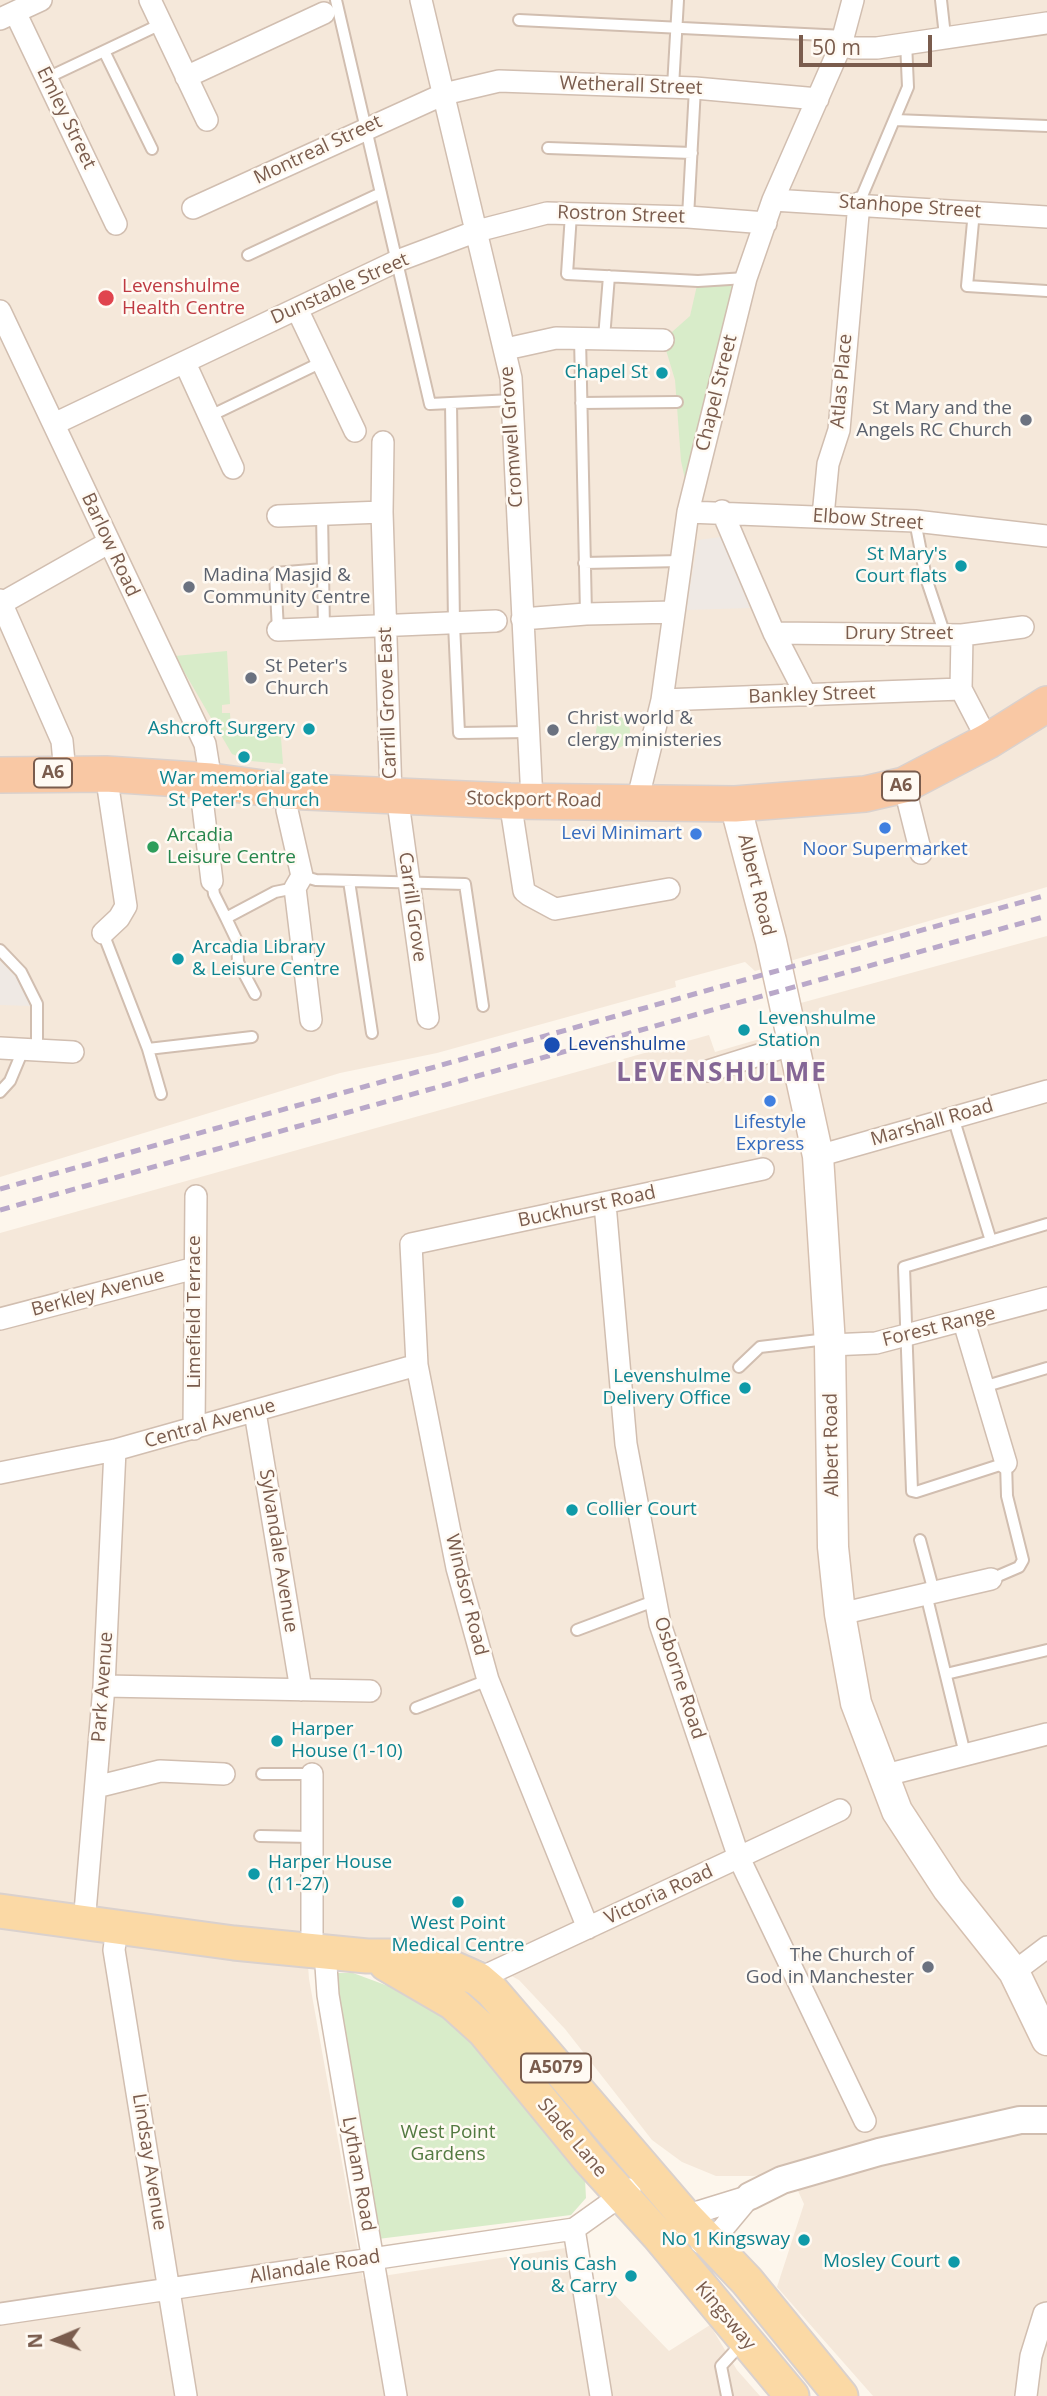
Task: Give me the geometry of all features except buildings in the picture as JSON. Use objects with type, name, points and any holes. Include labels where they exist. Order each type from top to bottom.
[{"type":"highway","name":"Stockport Road","points":[[0,775],[106,774],[211,780],[289,791],[521,801],[735,804],[865,794],[904,785],[988,741],[1047,704]]},
{"type":"main road","name":"Albert Road","points":[[735,804],[794,1044],[818,1156],[830,1342],[833,1547],[840,1614],[856,1703],[897,1811],[920,1849],[1014,1972],[1047,2040]]},
{"type":"main road","name":"Slade Lane","points":[[0,1911],[84,1924],[318,1951],[401,1956],[446,1965],[478,1979],[492,1991],[660,2187],[683,2241]]},
{"type":"main road","name":"Slade Lane","points":[[367,1956],[405,1973],[453,2003],[484,2031],[620,2194],[683,2241]]},
{"type":"main road","points":[[478,1979],[469,2001],[484,2031]]},
{"type":"main road","name":"Kingsway","points":[[683,2241],[745,2340],[792,2396]]},
{"type":"main road","name":"Kingsway","points":[[683,2241],[747,2281],[841,2396]]},
{"type":"street","points":[[8,15],[41,0]]},
{"type":"street","points":[[150,0],[207,120]]},
{"type":"street","name":"Cromwell Grove","points":[[421,0],[506,349],[513,400],[528,732],[521,801],[524,891],[555,909],[669,890]]},
{"type":"street","name":"Chapel Street","points":[[637,802],[662,700],[688,512],[746,278],[773,200],[843,41],[853,0]]},
{"type":"street","points":[[186,77],[330,7]]},
{"type":"street","name":"Emley Street","points":[[8,15],[49,77],[116,224]]},
{"type":"street","points":[[843,41],[853,48],[877,48],[1047,23]]},
{"type":"street","name":"Wetherall Street","points":[[444,94],[499,81],[695,88],[818,99]]},
{"type":"street","name":"Montreal Street","points":[[193,208],[365,127],[444,94]]},
{"type":"street","name":"Stanhope Street","points":[[773,200],[859,203],[1047,217]]},
{"type":"street","name":"Atlas Place","points":[[823,516],[828,464],[839,430],[859,203]]},
{"type":"street","name":"Rostron Street","points":[[477,231],[547,213],[688,217],[766,223]]},
{"type":"street","name":"Dunstable Street","points":[[54,424],[397,261],[477,231]]},
{"type":"street","points":[[297,309],[355,431]]},
{"type":"street","name":"Barlow Road","points":[[0,312],[205,744],[211,780]]},
{"type":"street","points":[[506,349],[556,338],[663,340]]},
{"type":"street","points":[[185,363],[233,468]]},
{"type":"street","name":"Carrill Grove East","points":[[383,442],[385,627],[394,795]]},
{"type":"street","points":[[278,516],[382,512]]},
{"type":"street","name":"Elbow Street","points":[[688,512],[915,521],[1047,536]]},
{"type":"street","points":[[722,512],[774,633],[806,695]]},
{"type":"street","points":[[65,773],[62,741],[1,601],[108,543]]},
{"type":"street","points":[[522,620],[586,614],[674,612]]},
{"type":"street","points":[[278,630],[496,621]]},
{"type":"street","name":"Drury Street","points":[[774,633],[953,635],[1023,627]]},
{"type":"street","points":[[953,635],[961,689],[988,741]]},
{"type":"street","name":"Bankley Street","points":[[662,700],[961,689]]},
{"type":"street","points":[[103,933],[119,918],[126,906],[106,774]]},
{"type":"street","points":[[211,780],[203,807],[212,881]]},
{"type":"street","points":[[904,785],[921,853]]},
{"type":"street","points":[[289,791],[288,810],[298,882],[311,1020]]},
{"type":"street","name":"Carrill Grove","points":[[394,795],[428,1018]]},
{"type":"street","points":[[708,1071],[794,1044]]},
{"type":"street","points":[[0,1048],[73,1052]]},
{"type":"street","name":"Marshall Road","points":[[818,1156],[1047,1091]]},
{"type":"street","name":"Buckhurst Road","points":[[411,1244],[763,1169]]},
{"type":"street","name":"Limefield Terrace","points":[[194,1429],[196,1196]]},
{"type":"street","name":"Osborne Road","points":[[605,1204],[621,1408],[654,1601],[739,1858],[865,2121]]},
{"type":"street","name":"Windsor Road","points":[[411,1244],[417,1365],[457,1568],[488,1680],[588,1928]]},
{"type":"street","name":"Berkley Avenue","points":[[0,1319],[195,1268]]},
{"type":"street","name":"Forest Range","points":[[830,1342],[876,1343],[1047,1298]]},
{"type":"street","points":[[964,1322],[1006,1463]]},
{"type":"street","name":"Central Avenue","points":[[0,1473],[115,1450],[417,1365]]},
{"type":"street","name":"Sylvandale Avenue","points":[[255,1412],[301,1690]]},
{"type":"street","name":"Park Avenue","points":[[84,1924],[104,1686],[115,1450]]},
{"type":"street","points":[[840,1614],[991,1579]]},
{"type":"street","points":[[104,1686],[370,1691]]},
{"type":"street","points":[[882,1776],[1047,1734]]},
{"type":"street","points":[[96,1787],[160,1771],[224,1774]]},
{"type":"street","name":"Lytham Road","points":[[312,1774],[311,1837],[318,1951],[328,1995],[396,2396]]},
{"type":"street","name":"Victoria Road","points":[[478,1979],[840,1810]]},
{"type":"street","name":"Lindsay Avenue","points":[[117,1928],[114,1950],[186,2396]]},
{"type":"street","points":[[1014,1972],[1047,1947]]},
{"type":"street","points":[[683,2241],[750,2196],[782,2180],[879,2152],[1020,2120],[1047,2120]]},
{"type":"street","points":[[620,2194],[631,2177],[630,2152]]},
{"type":"street","name":"Allandale Road","points":[[0,2314],[574,2229],[620,2194],[633,2188],[660,2187]]},
{"type":"street","points":[[683,2241],[750,2196]]},
{"type":"street","points":[[574,2229],[601,2396]]},
{"type":"street","points":[[1026,2396],[1031,2357],[1044,2314],[1047,2313]]},
{"type":"lane","points":[[673,87],[678,0]]},
{"type":"lane","points":[[941,0],[945,36]]},
{"type":"lane","points":[[330,7],[365,127],[430,404],[513,400]]},
{"type":"lane","points":[[519,20],[843,41]]},
{"type":"lane","points":[[49,77],[160,23]]},
{"type":"lane","points":[[859,203],[908,87],[906,42]]},
{"type":"lane","points":[[104,51],[152,149]]},
{"type":"lane","points":[[688,217],[695,88]]},
{"type":"lane","points":[[895,120],[1047,126]]},
{"type":"lane","points":[[548,148],[692,153]]},
{"type":"lane","points":[[248,255],[380,192]]},
{"type":"lane","points":[[974,211],[967,286],[1047,292]]},
{"type":"lane","points":[[571,214],[566,274],[698,281],[746,278]]},
{"type":"lane","points":[[604,338],[609,276]]},
{"type":"lane","points":[[580,338],[586,614]]},
{"type":"lane","points":[[210,416],[322,362]]},
{"type":"lane","points":[[451,402],[454,624],[459,733],[528,732]]},
{"type":"lane","points":[[581,403],[677,402]]},
{"type":"lane","points":[[322,514],[324,629]]},
{"type":"lane","points":[[915,521],[926,578],[953,635]]},
{"type":"lane","points":[[584,563],[681,561]]},
{"type":"lane","points":[[278,630],[275,573],[323,569]]},
{"type":"lane","points":[[212,881],[214,894],[237,941],[238,962],[256,994]]},
{"type":"lane","points":[[349,881],[372,1033]]},
{"type":"lane","points":[[226,918],[298,882],[466,884],[483,1006]]},
{"type":"lane","points":[[103,933],[148,1049],[161,1094]]},
{"type":"lane","points":[[0,950],[21,972],[37,1004],[30,1050],[0,1092]]},
{"type":"lane","points":[[148,1049],[252,1037]]},
{"type":"lane","points":[[953,1117],[991,1241]]},
{"type":"lane","points":[[991,1579],[1019,1567],[1023,1560],[1007,1496],[1006,1463],[916,1492],[912,1491],[904,1267],[1047,1223]]},
{"type":"lane","points":[[739,1367],[760,1347],[830,1342]]},
{"type":"lane","points":[[983,1387],[1047,1368]]},
{"type":"lane","points":[[920,1540],[946,1674],[965,1754]]},
{"type":"lane","points":[[577,1630],[654,1601]]},
{"type":"lane","points":[[946,1674],[1047,1650]]},
{"type":"lane","points":[[416,1708],[488,1680]]},
{"type":"lane","points":[[262,1774],[312,1774]]},
{"type":"lane","points":[[260,1836],[311,1837]]},
{"type":"lane","points":[[727,2396],[722,2366],[745,2340]]},
{"type":"shaded area","points":[[0,0],[1047,0],[1047,887],[755,971],[745,962],[675,981],[676,987],[437,1053],[340,1073],[0,1177]]},
{"type":"shaded area","points":[[721,537],[750,608],[686,610],[698,540]]},
{"type":"shaded area","points":[[1047,936],[1047,2396],[873,2396],[777,2287],[804,2204],[789,2171],[753,2176],[716,2176],[682,2162],[652,2140],[565,2029],[519,1980],[482,1960],[392,1940],[306,1938],[309,1979],[363,2279],[572,2247],[580,2298],[613,2293],[669,2351],[710,2325],[737,2370],[760,2396],[0,2396],[0,1233],[709,1035],[715,1052],[780,1033],[775,1010]]},
{"type":"shaded area","points":[[0,961],[19,980],[31,1006],[0,1005]]},
{"type":"green space","points":[[746,278],[690,502],[681,461],[675,380],[663,340],[690,316],[698,281]]},
{"type":"green space","points":[[227,651],[230,704],[222,705],[222,713],[230,713],[231,730],[280,725],[283,764],[251,761],[232,754],[175,656]]},
{"type":"green space","points":[[613,715],[625,720],[630,732],[625,744],[613,749],[601,744],[596,732],[601,720]]},
{"type":"green space","name":"West Point Gardens","points":[[332,1973],[353,1973],[407,1993],[455,2019],[585,2179],[586,2198],[571,2215],[378,2239]]},
{"type":"railway","points":[[0,1189],[1047,895]]},
{"type":"railway","points":[[0,1210],[1047,916]]},
{"type":"place","name":"Levenshulme Health Centre","points":[[106,298]]},
{"type":"place","name":"Chapel St","points":[[662,373]]},
{"type":"place","name":"St Mary and the Angels RC Church","points":[[1026,420]]},
{"type":"place","name":"St Mary's Court flats","points":[[961,566]]},
{"type":"place","name":"Madina Masjid & Community Centre","points":[[189,587]]},
{"type":"place","name":"St Peter's Church","points":[[251,678]]},
{"type":"place","name":"Ashcroft Surgery","points":[[309,729]]},
{"type":"place","name":"Christ world & clergy ministeries","points":[[553,730]]},
{"type":"place","name":"War memorial gate St Peter's Church","points":[[244,757]]},
{"type":"place","name":"Noor Supermarket","points":[[885,828]]},
{"type":"place","name":"Levi Minimart","points":[[696,834]]},
{"type":"place","name":"Arcadia Leisure Centre","points":[[153,847]]},
{"type":"place","name":"Arcadia Library & Leisure Centre","points":[[178,959]]},
{"type":"place","name":"Levenshulme Station","points":[[744,1030]]},
{"type":"place","name":"Levenshulme","points":[[552,1045]]},
{"type":"place","name":"Lifestyle Express","points":[[770,1101]]},
{"type":"place","name":"Levenshulme Delivery Office","points":[[745,1388]]},
{"type":"place","name":"Collier Court","points":[[572,1510]]},
{"type":"place","name":"Harper House (1-10)","points":[[277,1741]]},
{"type":"place","name":"Harper House (11-27)","points":[[254,1874]]},
{"type":"place","name":"West Point Medical Centre","points":[[458,1902]]},
{"type":"place","name":"The Church of God in Manchester","points":[[928,1967]]},
{"type":"place","name":"No 1 Kingsway","points":[[804,2240]]},
{"type":"place","name":"Mosley Court","points":[[954,2262]]},
{"type":"place","name":"Younis Cash & Carry","points":[[631,2276]]},
{"type":"district","name":"LEVENSHULME","points":[[722,1074]]}]
